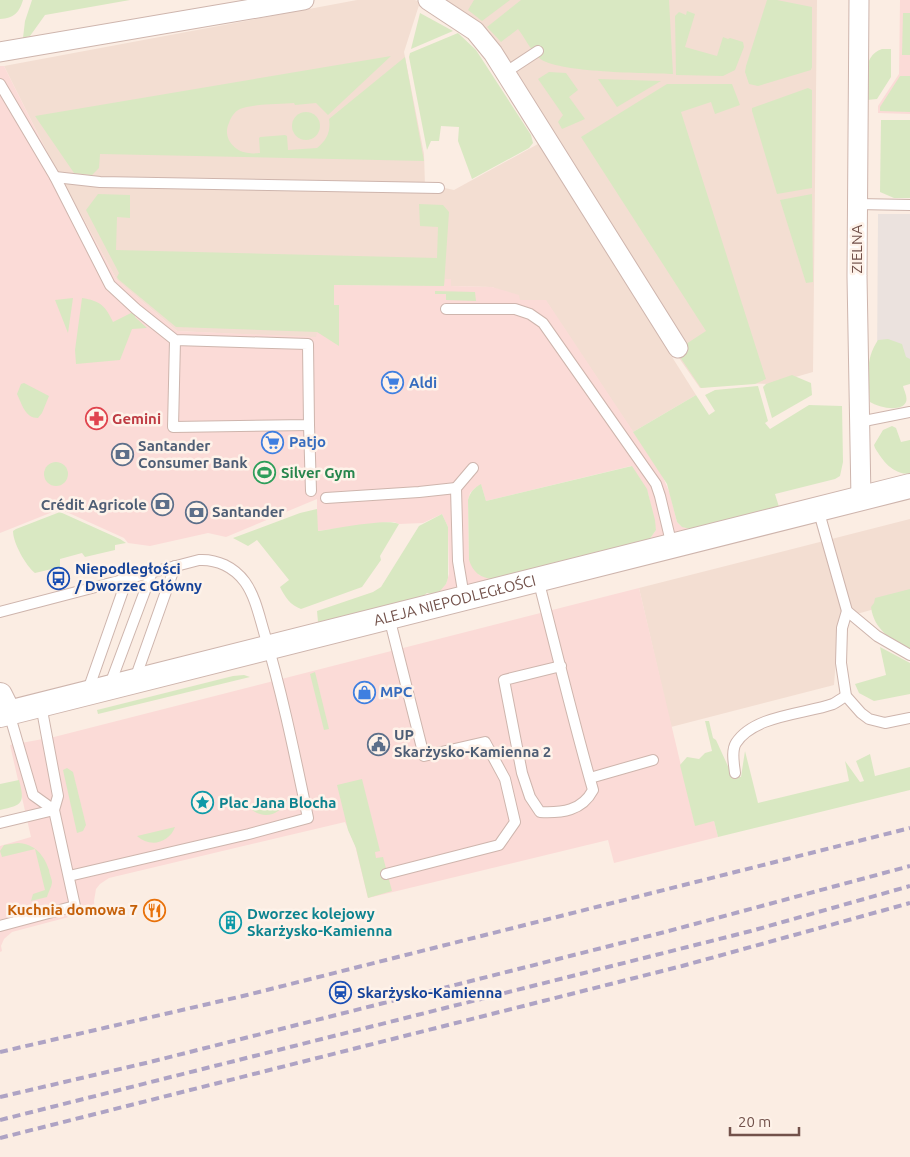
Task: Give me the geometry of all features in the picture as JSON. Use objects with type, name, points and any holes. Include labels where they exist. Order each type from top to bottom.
[{"type":"street","points":[[0,52],[304,0]]},
{"type":"street","points":[[428,0],[475,31],[482,38],[506,72],[678,348]]},
{"type":"street","name":"ZIELNA","points":[[859,0],[857,276],[861,499]]},
{"type":"street","name":"ALEJA NIEPODLEGŁOŚCI","points":[[3,708],[41,705],[86,694],[910,486]]},
{"type":"lane","points":[[506,72],[538,51]]},
{"type":"lane","points":[[0,84],[55,177],[110,285],[136,309],[175,340],[308,344],[311,492]]},
{"type":"lane","points":[[55,177],[100,182],[439,188]]},
{"type":"lane","points":[[857,204],[910,205]]},
{"type":"lane","points":[[446,309],[516,310],[530,314],[543,323],[656,484],[672,546]]},
{"type":"lane","points":[[175,340],[173,427],[309,425]]},
{"type":"lane","points":[[860,422],[910,412]]},
{"type":"lane","points":[[464,598],[458,561],[456,488],[473,468]]},
{"type":"lane","points":[[326,498],[456,488]]},
{"type":"lane","points":[[818,509],[847,611],[842,628],[841,662],[846,696],[860,714],[869,719],[885,723],[910,718]]},
{"type":"lane","points":[[0,612],[199,560],[210,560],[222,563],[238,574],[246,584],[254,600],[269,648],[308,818],[70,876]]},
{"type":"lane","points":[[134,682],[175,566]]},
{"type":"lane","points":[[109,688],[152,572]]},
{"type":"lane","points":[[86,694],[127,579]]},
{"type":"lane","points":[[538,579],[593,790],[583,804],[558,813],[540,812],[530,797],[522,773],[504,680],[560,666]]},
{"type":"lane","points":[[847,611],[877,636],[910,655]]},
{"type":"lane","points":[[386,874],[499,845],[515,822],[505,779],[485,742],[424,756],[389,617]]},
{"type":"lane","points":[[735,773],[733,753],[736,743],[744,734],[758,725],[792,713],[833,704],[846,696]]},
{"type":"lane","points":[[0,926],[75,906],[70,876],[54,810],[58,796],[41,705]]},
{"type":"lane","points":[[3,708],[33,795],[54,810]]},
{"type":"lane","points":[[590,778],[653,760]]},
{"type":"lane","points":[[0,823],[54,810]]},
{"type":"shaded area","points":[[357,0],[415,0],[420,2],[404,52],[424,154],[425,186],[454,190],[538,144],[696,395],[633,432],[546,301],[520,300],[492,287],[451,286],[451,279],[444,286],[334,285],[334,305],[339,305],[317,333],[317,338],[177,331],[117,280],[50,158],[4,66]]},
{"type":"shaded area","points":[[433,0],[817,0],[813,372],[771,384],[737,383],[700,388],[679,358],[681,352],[485,37]]},
{"type":"shaded area","points":[[900,0],[910,0],[910,114],[878,113],[878,106],[899,74]]},
{"type":"shaded area","points":[[0,66],[4,66],[50,158],[117,280],[177,331],[316,337],[317,332],[338,305],[334,305],[334,285],[444,286],[445,279],[451,279],[451,286],[492,287],[519,295],[520,300],[546,300],[662,475],[670,494],[677,522],[681,526],[690,529],[649,540],[656,530],[648,493],[631,466],[486,501],[481,485],[475,488],[470,493],[468,500],[469,560],[479,575],[493,579],[438,592],[446,584],[449,574],[448,527],[442,514],[423,523],[399,524],[389,522],[317,531],[317,499],[226,537],[208,533],[150,546],[128,543],[124,538],[60,509],[0,533]]},
{"type":"shaded area","points":[[878,214],[910,214],[910,361],[877,367]]},
{"type":"shaded area","points":[[910,519],[910,599],[839,619],[834,685],[671,727],[639,588]]},
{"type":"shaded area","points":[[639,588],[695,825],[714,821],[718,837],[614,863],[608,840],[368,898],[355,845],[345,822],[109,878],[96,889],[95,910],[12,932],[4,939],[1,946],[2,951],[0,952],[0,846],[31,837],[10,745],[54,737]]},
{"type":"green space","points":[[0,0],[23,0],[15,14],[0,19]]},
{"type":"green space","points":[[32,0],[130,0],[45,15],[30,36],[23,38],[25,21]]},
{"type":"green space","points":[[474,0],[510,0],[482,21],[468,10]]},
{"type":"green space","points":[[521,0],[669,0],[673,74],[603,71],[564,67],[549,63],[536,55],[518,29],[501,42],[487,27]]},
{"type":"green space","points":[[767,0],[777,0],[812,7],[812,67],[811,70],[758,86],[749,84],[745,72]]},
{"type":"green space","points":[[687,11],[695,14],[685,47],[717,56],[723,37],[743,42],[744,47],[735,70],[723,76],[676,75],[675,16],[679,12],[686,15]]},
{"type":"green space","points":[[420,13],[453,31],[411,49]]},
{"type":"green space","points":[[903,13],[910,13],[910,55],[902,55]]},
{"type":"green space","points":[[458,33],[476,50],[531,135],[533,143],[529,148],[472,179],[458,141],[459,127],[441,126],[439,141],[431,141],[427,150],[409,57],[410,53]]},
{"type":"green space","points":[[882,49],[891,49],[891,77],[877,99],[867,100],[866,78],[868,63],[875,52]]},
{"type":"green space","points":[[391,56],[328,115],[316,103],[245,107],[233,115],[227,128],[228,138],[234,147],[250,153],[260,153],[260,137],[285,135],[287,136],[288,150],[317,148],[328,135],[329,119],[405,57],[424,161],[100,154],[99,168],[92,175],[74,173],[35,116]]},
{"type":"green space","points":[[549,72],[566,73],[578,90],[569,97],[585,119],[562,129],[558,122],[563,115],[538,79]]},
{"type":"green space","points":[[900,76],[910,76],[910,112],[880,111],[880,107]]},
{"type":"green space","points":[[598,79],[661,81],[617,107]]},
{"type":"green space","points":[[667,84],[732,84],[740,105],[715,114],[711,102],[681,112],[766,379],[755,384],[701,388],[680,357],[683,346],[706,331],[581,137]]},
{"type":"green space","points":[[808,88],[812,90],[812,188],[777,194],[752,108]]},
{"type":"green space","points":[[306,112],[316,116],[320,126],[316,136],[306,140],[296,136],[292,126],[296,116]]},
{"type":"green space","points":[[881,120],[910,120],[910,198],[894,198],[880,192]]},
{"type":"green space","points":[[98,194],[130,195],[130,218],[117,217],[116,250],[437,258],[438,227],[420,226],[419,204],[443,205],[449,212],[444,286],[334,285],[334,305],[339,305],[339,346],[317,332],[176,327],[118,279],[119,273],[86,210]]},
{"type":"green space","points":[[812,194],[813,282],[806,283],[780,200]]},
{"type":"green space","points":[[435,291],[475,292],[476,301],[446,300],[446,294],[435,294]]},
{"type":"green space","points":[[73,298],[68,333],[55,300]]},
{"type":"green space","points":[[82,298],[98,302],[113,322],[133,312],[136,314],[135,317],[147,328],[132,329],[120,360],[76,364],[75,350]]},
{"type":"green space","points":[[888,339],[902,344],[906,357],[910,359],[910,384],[903,386],[906,402],[895,408],[878,406],[870,402],[868,370],[871,355],[878,340]]},
{"type":"green space","points":[[792,375],[811,383],[812,395],[772,418],[763,387],[766,384]]},
{"type":"green space","points":[[24,383],[49,396],[38,418],[27,413],[17,394],[21,384]]},
{"type":"green space","points":[[758,386],[768,421],[765,423],[770,429],[809,405],[842,406],[843,462],[840,476],[835,479],[775,494],[779,507],[690,529],[682,527],[677,522],[667,484],[633,432],[696,395],[709,415],[715,411],[705,395],[715,390]]},
{"type":"green space","points":[[892,426],[896,428],[901,442],[910,440],[910,474],[893,469],[885,462],[875,448],[874,445],[883,430]]},
{"type":"green space","points":[[56,462],[65,465],[68,474],[65,483],[56,486],[47,483],[44,474],[47,465]]},
{"type":"green space","points":[[632,466],[647,489],[655,520],[656,530],[649,540],[493,579],[481,576],[473,568],[469,560],[468,500],[471,492],[481,484],[486,501]]},
{"type":"green space","points":[[317,509],[318,531],[372,523],[393,522],[399,524],[380,556],[381,560],[362,587],[301,609],[291,603],[284,594],[280,587],[289,580],[257,540],[248,546],[233,538],[300,513]]},
{"type":"green space","points":[[60,512],[126,543],[115,545],[115,550],[85,557],[82,553],[60,559],[60,567],[35,573],[21,554],[15,542],[13,531]]},
{"type":"green space","points":[[442,514],[448,527],[448,578],[440,591],[318,622],[317,611],[373,592],[381,587],[419,526]]},
{"type":"green space","points":[[910,589],[910,651],[884,633],[876,622],[871,607],[875,598]]},
{"type":"green space","points":[[880,647],[910,663],[910,694],[874,701],[859,693],[855,684],[886,675]]},
{"type":"green space","points":[[315,672],[329,729],[324,730],[310,674]]},
{"type":"green space","points":[[244,675],[250,677],[98,714],[97,710],[233,676]]},
{"type":"green space","points":[[705,721],[709,721],[713,738],[716,740],[732,775],[741,777],[745,751],[758,803],[849,781],[845,761],[860,782],[864,781],[856,761],[870,754],[875,776],[910,767],[910,790],[718,837],[714,821],[695,826],[680,765],[687,757],[699,759],[705,753],[712,751]]},
{"type":"green space","points":[[67,768],[73,772],[86,825],[83,831],[77,833],[63,770]]},
{"type":"green space","points":[[362,779],[380,851],[375,852],[376,858],[383,857],[392,891],[368,898],[356,848],[348,830],[337,785]]},
{"type":"green space","points":[[19,780],[22,794],[20,802],[0,810],[0,784]]},
{"type":"green space","points":[[287,800],[280,809],[271,814],[261,814],[251,809]]},
{"type":"green space","points":[[175,827],[168,837],[159,842],[148,842],[137,836]]},
{"type":"green space","points":[[18,843],[34,848],[38,851],[44,860],[52,882],[47,897],[31,901],[33,894],[45,890],[35,849],[2,857],[0,851],[4,845]]},
{"type":"railway","points":[[0,1052],[247,995],[910,828]]},
{"type":"railway","points":[[0,1097],[150,1062],[665,932],[910,866]]},
{"type":"railway","points":[[0,1120],[751,931],[910,886]]},
{"type":"railway","points":[[0,1138],[682,966],[910,903]]},
{"type":"place","name":"Aldi","points":[[393,383]]},
{"type":"place","name":"Gemini","points":[[96,419]]},
{"type":"place","name":"Patjo","points":[[273,442]]},
{"type":"place","name":"Santander Consumer Bank","points":[[122,455]]},
{"type":"place","name":"Silver Gym","points":[[265,473]]},
{"type":"place","name":"Crédit Agricole","points":[[163,505]]},
{"type":"place","name":"Santander","points":[[196,512]]},
{"type":"place","name":"Niepodległości / Dworzec Główny","points":[[59,578]]},
{"type":"place","name":"MPC","points":[[364,692]]},
{"type":"place","name":"UP Skarżysko-Kamienna 2","points":[[378,744]]},
{"type":"place","name":"Plac Jana Blocha","points":[[203,803]]},
{"type":"place","name":"Kuchnia domowa 7","points":[[154,910]]},
{"type":"place","name":"Dworzec kolejowy Skarżysko-Kamienna","points":[[231,923]]},
{"type":"place","name":"Skarżysko-Kamienna","points":[[341,993]]}]
